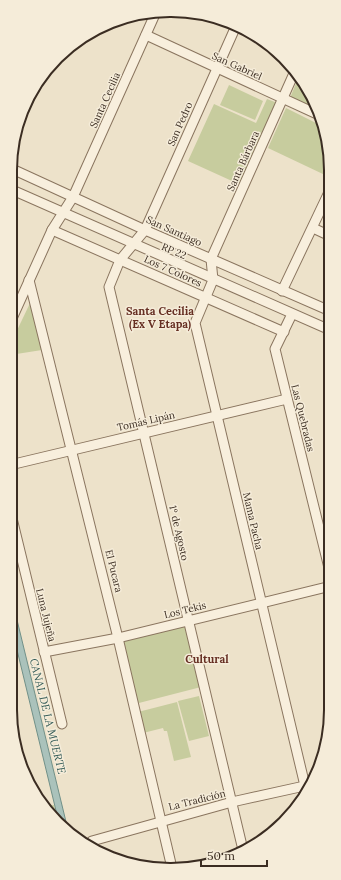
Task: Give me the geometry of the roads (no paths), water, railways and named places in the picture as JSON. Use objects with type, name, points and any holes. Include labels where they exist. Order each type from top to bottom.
[{"type":"street","name":"Santa Cecilia","points":[[73,197],[154,18]]},
{"type":"street","name":"San Pedro","points":[[145,230],[234,31]]},
{"type":"street","name":"San Gabriel","points":[[146,35],[312,112]]},
{"type":"street","name":"Santa Bárbara","points":[[211,259],[292,78]]},
{"type":"street","name":"San Santiago","points":[[17,171],[145,230],[324,308]]},
{"type":"street","name":"RP 22","points":[[17,192],[133,245],[324,327]]},
{"type":"street","points":[[17,307],[52,230],[64,214],[73,197]]},
{"type":"street","points":[[282,291],[324,203]]},
{"type":"street","points":[[313,228],[324,233]]},
{"type":"street","name":"Los 7 Colores","points":[[52,230],[284,332]]},
{"type":"street","name":"1º de Agosto","points":[[145,230],[120,260],[109,287],[242,845]]},
{"type":"street","name":"Mama Pacha","points":[[211,259],[213,280],[196,323],[261,602],[306,781]]},
{"type":"street","name":"El Pucara","points":[[29,280],[118,638],[171,863]]},
{"type":"street","name":"Las Quebradas","points":[[292,314],[275,350],[324,548]]},
{"type":"street","name":"Tomás Lipán","points":[[17,463],[287,399]]},
{"type":"street","name":"Luna Jujeña","points":[[17,539],[62,724]]},
{"type":"street","name":"Los Tekis","points":[[44,652],[118,638],[324,588]]},
{"type":"street","name":"La Tradición","points":[[97,843],[161,821],[232,802],[302,788]]},
{"type":"water","points":[[17,620],[66,822],[56,812],[17,650]]},
{"type":"district","name":"Santa Cecilia (Ex V Etapa)","points":[[160,317]]},
{"type":"district","name":"Cultural","points":[[207,659]]},
{"type":"water label","name":"CANAL DE LA MUERTE","points":[[48,716]]}]
